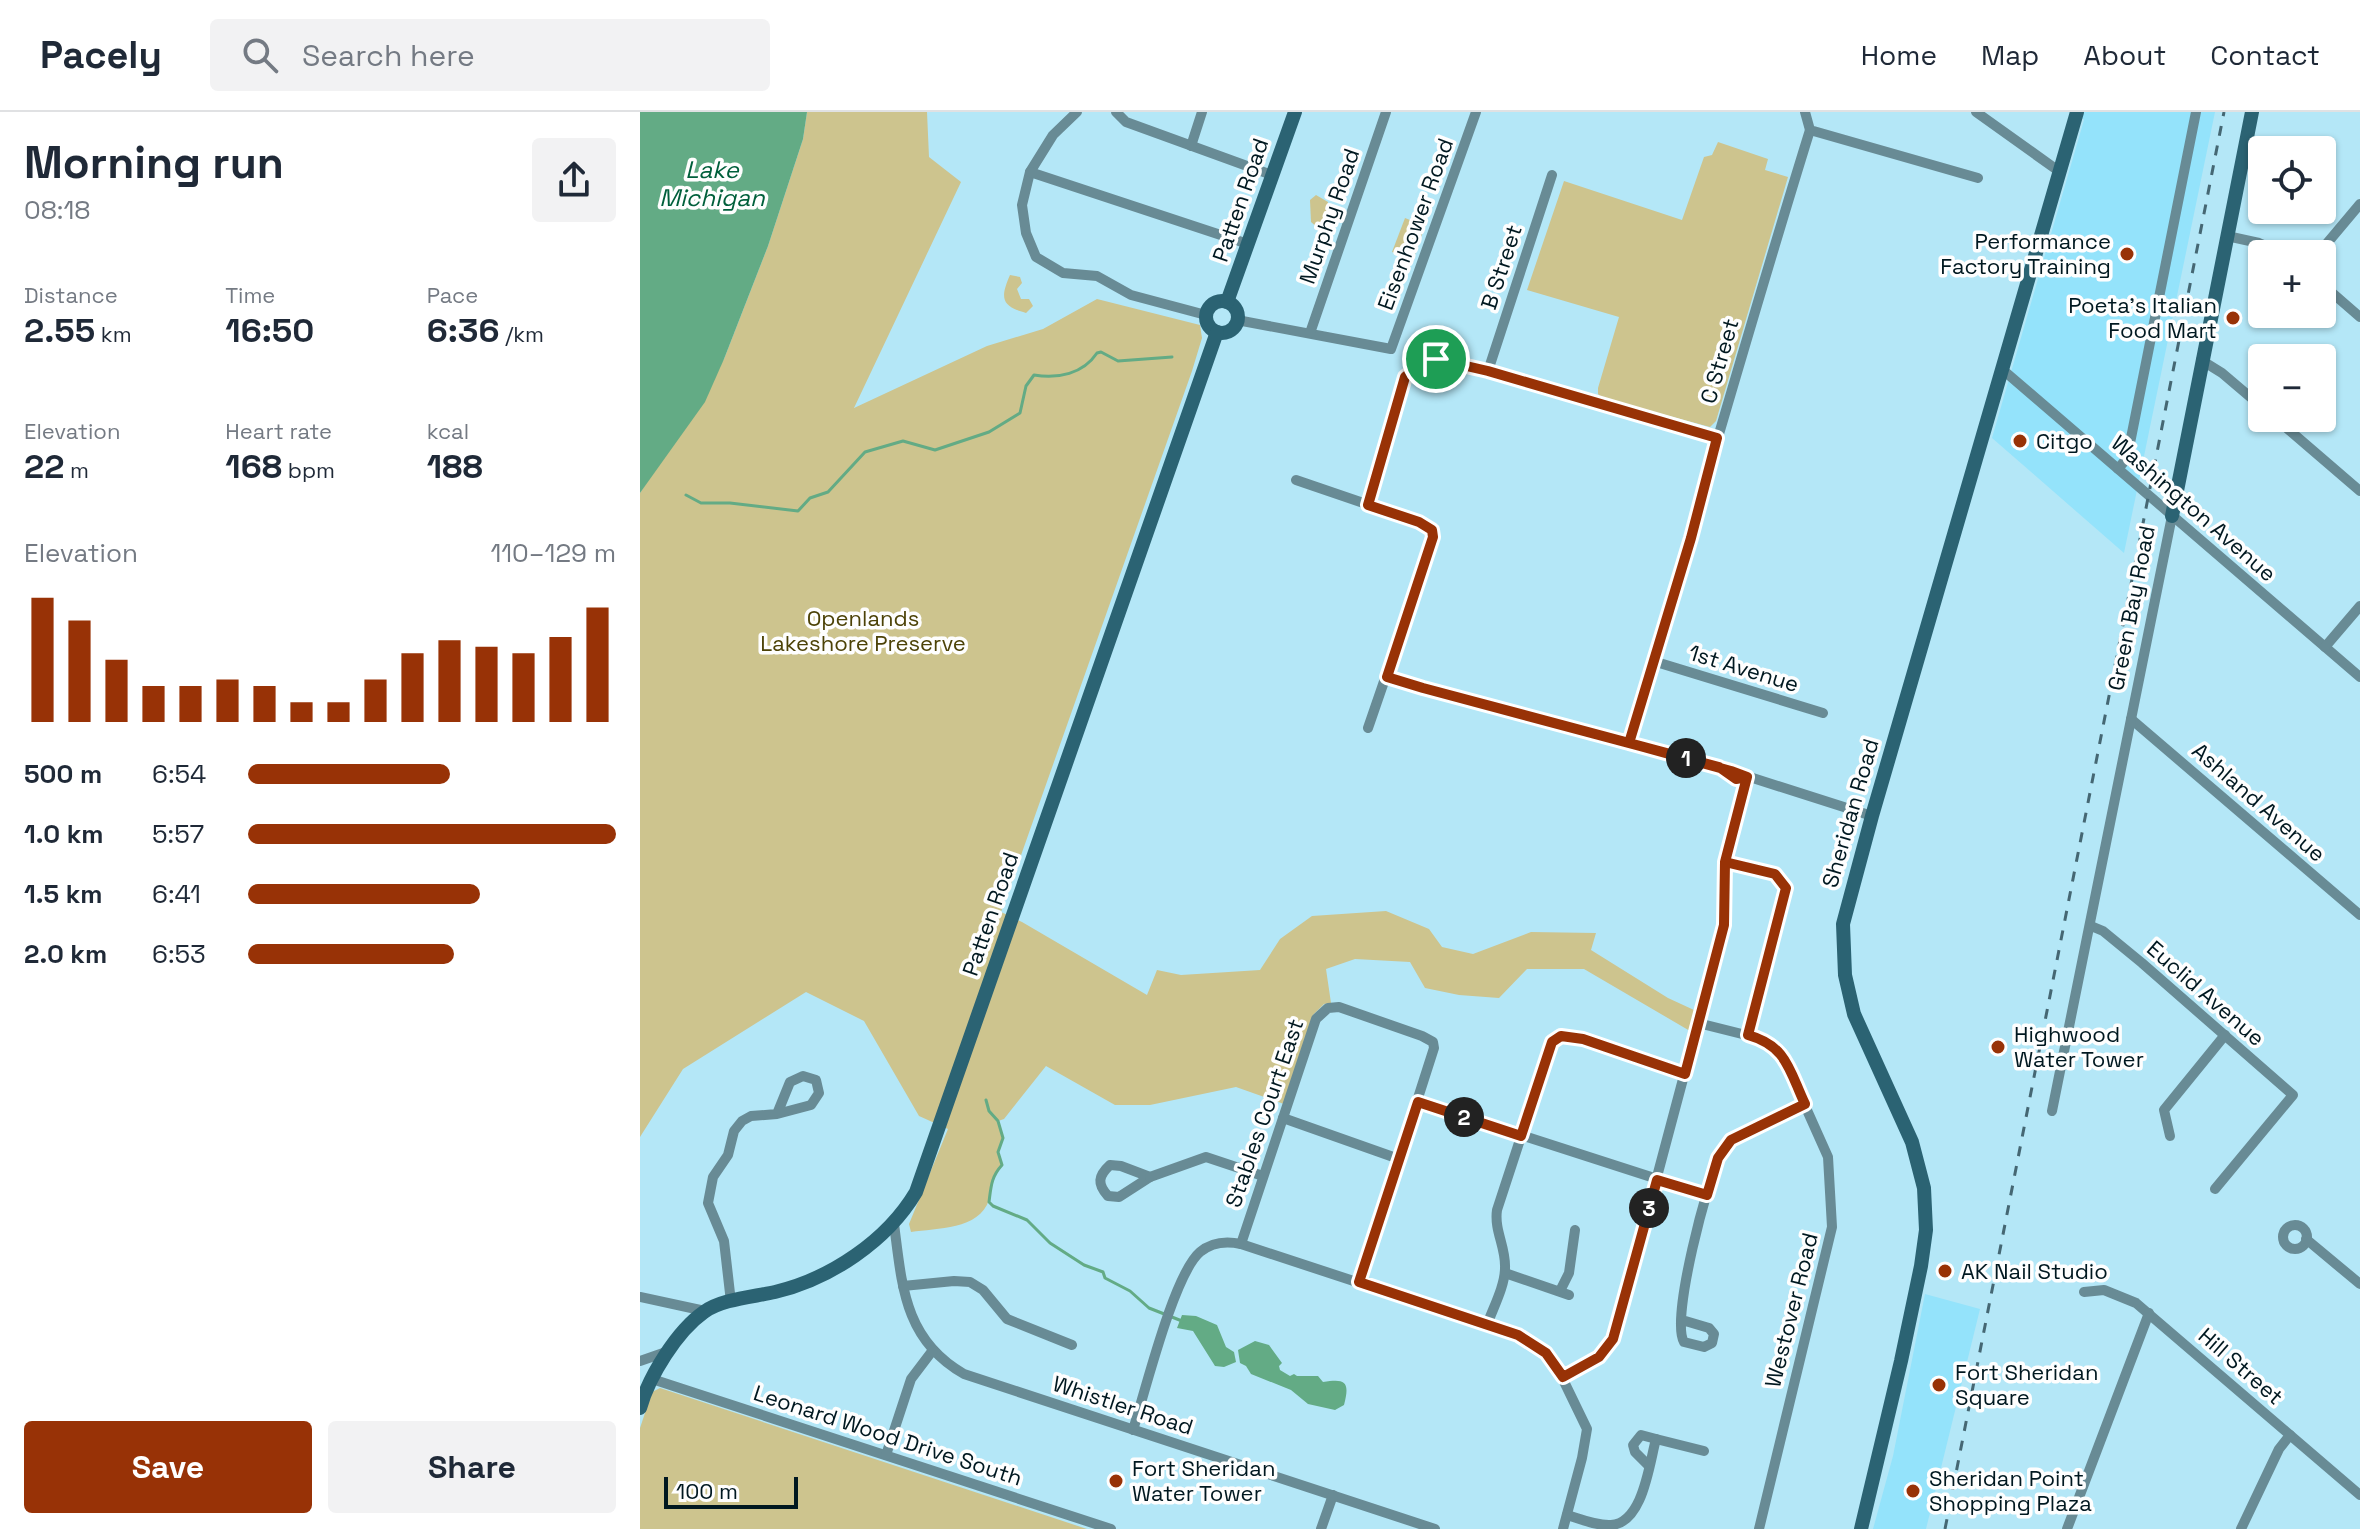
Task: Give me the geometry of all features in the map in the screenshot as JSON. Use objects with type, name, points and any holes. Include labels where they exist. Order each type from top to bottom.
[{"type":"street","points":[[1077,112],[1053,135],[1030,172],[1022,205],[1026,233],[1036,257],[1063,273],[1097,276],[1131,295],[1206,315]]},
{"type":"street","points":[[1116,112],[1126,122],[1272,175]]},
{"type":"street","points":[[1191,146],[1202,112]]},
{"type":"street","name":"Patten Road","points":[[1227,302],[1295,112]]},
{"type":"street","name":"Murphy Road","points":[[1310,333],[1386,112]]},
{"type":"street","name":"Eisenhower Road","points":[[1310,333],[1391,349],[1476,112]]},
{"type":"street","points":[[1805,112],[1810,130],[1978,178]]},
{"type":"street","points":[[1976,112],[2060,172]]},
{"type":"street","name":"Sheridan Road","points":[[1861,1529],[1905,1345],[1926,1230],[1924,1188],[1912,1142],[1854,1014],[1845,975],[1843,924],[2077,112]]},
{"type":"street","points":[[2118,469],[2127,458],[2196,112]]},
{"type":"street","name":"Green Bay Road","points":[[2052,1111],[2252,112]]},
{"type":"street","name":"C Street","points":[[1629,743],[1764,273],[1810,130]]},
{"type":"street","points":[[1030,172],[1248,244]]},
{"type":"street","name":"B Street","points":[[1488,371],[1552,175]]},
{"type":"street","points":[[2330,240],[2360,204]]},
{"type":"street","points":[[2227,236],[2248,241]]},
{"type":"street","points":[[2336,296],[2360,317]]},
{"type":"street","points":[[1227,302],[1236,310],[1237,320],[1228,332],[1217,332],[1209,326],[1206,315],[1215,303],[1227,302]]},
{"type":"street","points":[[1237,320],[1310,333]]},
{"type":"street","name":"Patten Road","points":[[641,1401],[666,1352],[705,1311],[788,1289],[832,1269],[894,1224],[916,1192],[1217,332]]},
{"type":"street","points":[[1368,505],[1405,377],[1430,357],[1717,438]]},
{"type":"street","points":[[2201,360],[2248,395]]},
{"type":"street","name":"Washington Avenue","points":[[2003,370],[2360,677]]},
{"type":"street","points":[[2291,432],[2360,491]]},
{"type":"street","points":[[1296,480],[1419,522],[1432,530],[1433,537],[1368,728]]},
{"type":"street","points":[[2325,647],[2360,606]]},
{"type":"street","name":"1st Avenue","points":[[1653,661],[1823,713]]},
{"type":"street","points":[[1387,677],[1719,767],[1872,816]]},
{"type":"street","name":"Ashland Avenue","points":[[2131,719],[2360,915]]},
{"type":"street","points":[[1563,1377],[1599,1357],[1613,1339],[1724,925],[1725,862],[1747,777]]},
{"type":"street","points":[[1725,862],[1775,874],[1786,888],[1748,1035]]},
{"type":"street","name":"Euclid Avenue","points":[[2091,926],[2103,931],[2293,1095],[2215,1189]]},
{"type":"street","name":"Stables Court East","points":[[1241,1244],[1316,1019],[1322,1012],[1339,1007],[1433,1042],[1434,1054],[1418,1102]]},
{"type":"street","name":"Westover Road","points":[[1698,1023],[1766,1040],[1781,1052],[1828,1157],[1832,1227],[1759,1529]]},
{"type":"street","points":[[2170,1136],[2164,1110],[2225,1035]]},
{"type":"street","points":[[1487,1325],[1505,1273],[1496,1220],[1521,1136],[1556,1038],[1570,1036],[1685,1074]]},
{"type":"street","points":[[731,1302],[724,1241],[708,1203],[713,1177],[728,1155],[734,1131],[742,1121],[751,1116],[777,1114],[811,1105],[819,1093],[816,1080],[803,1076],[790,1082],[777,1114]]},
{"type":"street","points":[[1359,1282],[1418,1102],[1707,1195]]},
{"type":"street","points":[[1682,1320],[1683,1290],[1718,1158],[1731,1140],[1805,1104]]},
{"type":"street","points":[[1283,1118],[1399,1159]]},
{"type":"street","points":[[1150,1177],[1110,1165],[1099,1180],[1108,1196],[1119,1197],[1150,1177],[1206,1157],[1263,1176]]},
{"type":"street","name":"Whistler Road","points":[[894,1224],[903,1286],[914,1322],[933,1350],[964,1374],[1435,1529]]},
{"type":"street","points":[[1505,1273],[1564,1293],[1575,1230]]},
{"type":"street","points":[[2306,1239],[2360,1284]]},
{"type":"street","points":[[1133,1430],[1176,1293],[1187,1268],[1204,1249],[1217,1243],[1241,1244],[1487,1325],[1535,1344],[1556,1365],[1587,1429],[1563,1529]]},
{"type":"street","points":[[903,1286],[970,1282],[983,1290],[1007,1319],[1072,1345]]},
{"type":"street","name":"Hill Street","points":[[2084,1292],[2104,1290],[2136,1303],[2360,1495]]},
{"type":"street","points":[[640,1297],[705,1311]]},
{"type":"street","points":[[2067,1529],[2149,1313]]},
{"type":"street","points":[[886,1455],[911,1379],[933,1350]]},
{"type":"street","points":[[640,1361],[666,1352]]},
{"type":"street","name":"Leonard Wood Drive South","points":[[652,1379],[1111,1529]]},
{"type":"street","points":[[1649,1466],[1635,1452],[1633,1445],[1641,1435],[1704,1451]]},
{"type":"street","points":[[2241,1529],[2279,1449],[2290,1435]]},
{"type":"street","points":[[1567,1515],[1608,1526],[1627,1520],[1639,1503],[1656,1439]]},
{"type":"street","points":[[1321,1529],[1333,1495]]},
{"type":"shaded area","points":[[2075,112],[2215,112],[2124,553],[1992,438],[2084,120]]},
{"type":"shaded area","name":"Fort Sheridan Square","points":[[1925,1294],[1980,1309],[1926,1529],[1873,1529],[1893,1456]]},
{"type":"green space","name":"Openlands Lakeshore Preserve","points":[[807,112],[927,112],[929,157],[961,182],[854,408],[987,346],[1043,329],[1097,299],[1200,325],[1202,338],[1192,371],[1001,912],[1147,995],[1157,970],[1181,975],[1260,970],[1280,939],[1312,916],[1386,911],[1429,929],[1442,947],[1473,954],[1531,932],[1596,933],[1591,950],[1668,998],[1694,1010],[1690,1031],[1584,969],[1527,969],[1499,998],[1425,988],[1410,962],[1355,959],[1326,969],[1331,1003],[1324,1004],[1313,1015],[1284,1104],[1236,1087],[1150,1105],[1115,1105],[1046,1066],[1004,1119],[998,1121],[1003,1138],[998,1152],[1002,1165],[994,1178],[984,1210],[956,1226],[911,1232],[909,1224],[948,1129],[919,1116],[864,1021],[806,992],[683,1069],[640,1137],[640,493],[724,359],[768,246],[803,139]]},
{"type":"green space","points":[[1718,142],[1768,159],[1765,170],[1788,177],[1716,421],[1710,427],[1602,398],[1598,388],[1619,317],[1527,290],[1564,181],[1682,220],[1704,157],[1712,155]]},
{"type":"green space","points":[[1316,195],[1328,202],[1327,222],[1318,228],[1311,222],[1310,200]]},
{"type":"green space","points":[[1405,218],[1425,226],[1413,260],[1392,252]]},
{"type":"green space","points":[[1010,275],[1020,277],[1022,283],[1017,289],[1021,299],[1029,299],[1033,306],[1026,313],[1005,300]]},
{"type":"green space","points":[[660,1388],[1087,1529],[640,1529],[640,1428],[652,1392]]},
{"type":"water","name":"Lake Michigan","points":[[640,112],[807,112],[803,139],[768,246],[724,359],[705,402],[640,493]]},
{"type":"water","points":[[1182,1315],[1196,1316],[1217,1325],[1226,1347],[1234,1352],[1236,1362],[1224,1367],[1215,1366],[1193,1331],[1177,1328]]},
{"type":"water","points":[[1255,1341],[1269,1345],[1282,1363],[1280,1370],[1290,1376],[1318,1376],[1323,1382],[1344,1383],[1344,1405],[1335,1410],[1308,1404],[1291,1390],[1251,1374],[1240,1363],[1238,1350]]},
{"type":"waterway","points":[[686,495],[701,503],[798,511],[810,498],[828,492],[865,452],[903,441],[935,450],[989,432],[1020,413],[1026,386],[1034,375],[1069,373],[1085,366],[1101,352],[1118,361],[1172,357]]},
{"type":"waterway","points":[[986,1100],[1003,1138],[998,1152],[1002,1165],[994,1178],[989,1202],[1027,1220],[1050,1243],[1084,1265],[1103,1272],[1105,1278],[1130,1291],[1149,1308],[1182,1321]]},
{"type":"railway","points":[[1945,1529],[2224,112]]},
{"type":"place","name":"Performance Factory Training","points":[[2127,254]]},
{"type":"place","name":"Poeta's Italian Food Mart","points":[[2233,318]]},
{"type":"place","name":"Citgo","points":[[2020,441]]},
{"type":"place","name":"Highwood Water Tower","points":[[1998,1047]]},
{"type":"place","name":"AK Nail Studio","points":[[1945,1271]]},
{"type":"place","name":"Fort Sheridan Square","points":[[1939,1385]]},
{"type":"place","name":"Fort Sheridan Water Tower","points":[[1116,1481]]},
{"type":"place","name":"Sheridan Point Shopping Plaza","points":[[1913,1491]]},
{"type":"route","points":[[1436,359],[1430,357],[1405,377],[1368,505],[1419,522],[1432,530],[1433,537],[1387,677],[1423,688],[1517,712],[1612,738],[1719,767],[1729,776],[1736,779],[1747,777],[1728,848],[1725,862],[1775,874],[1786,888],[1748,1035],[1766,1040],[1781,1052],[1805,1104],[1725,1145],[1707,1195],[1657,1180],[1613,1339],[1599,1357],[1563,1377],[1546,1353],[1518,1335],[1359,1282],[1418,1102],[1521,1136],[1552,1042],[1561,1036],[1583,1039],[1685,1074],[1724,925],[1725,862],[1747,777],[1731,771],[1629,743],[1691,538],[1717,438],[1488,371],[1436,359]]}]
